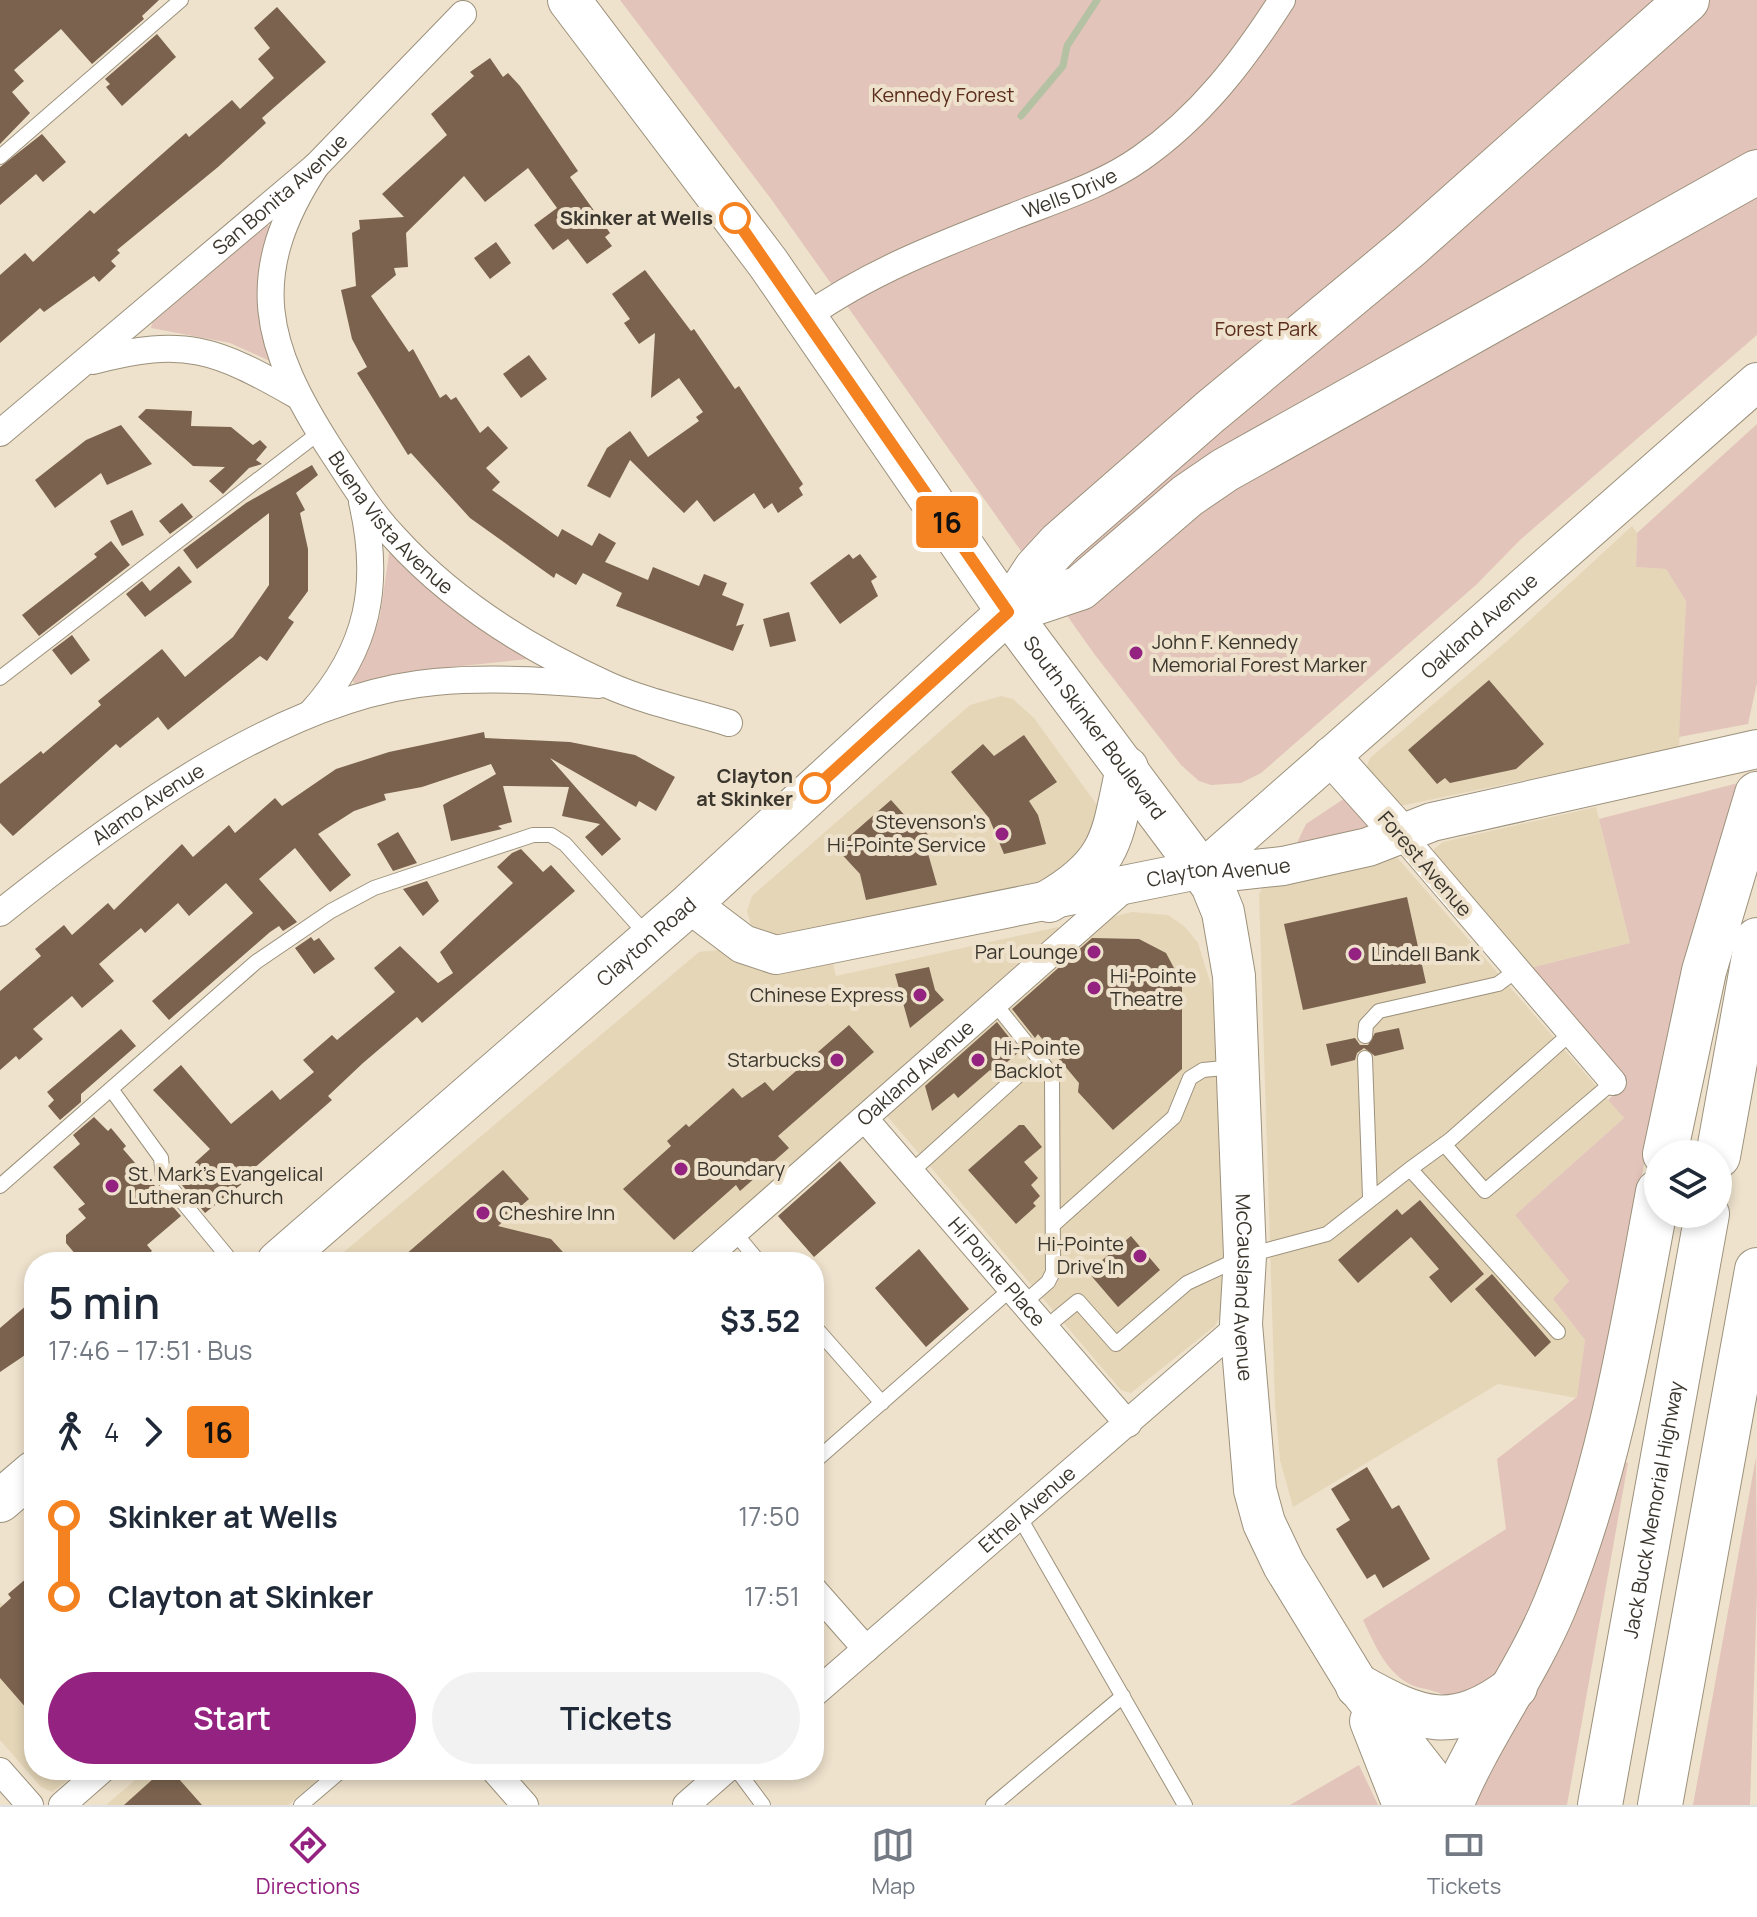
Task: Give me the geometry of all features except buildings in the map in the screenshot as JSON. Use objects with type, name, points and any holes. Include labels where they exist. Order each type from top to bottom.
[{"type":"highway","points":[[1008,612],[1036,569],[1060,543],[1210,412],[1410,246],[1687,0]]},
{"type":"highway","points":[[1008,612],[1080,588],[1187,496],[1225,470],[1757,172]]},
{"type":"highway","points":[[1668,1140],[1704,971],[1757,794]]},
{"type":"highway","points":[[1721,1140],[1757,940]]},
{"type":"highway","points":[[1451,1805],[1554,1608],[1588,1515],[1618,1403],[1651,1228]]},
{"type":"highway","name":"Jack Buck Memorial Highway","points":[[1600,1805],[1704,1228]]},
{"type":"highway","points":[[1660,1805],[1757,1270]]},
{"type":"highway","points":[[1358,1686],[1413,1714],[1445,1720],[1482,1709],[1515,1687]]},
{"type":"main road","name":"South Skinker Boulevard","points":[[569,0],[677,139],[806,317],[1008,612],[1203,869]]},
{"type":"main road","name":"Clayton Road","points":[[290,1252],[690,904],[1008,612]]},
{"type":"main road","points":[[1049,901],[1086,876],[1105,854],[1127,768]]},
{"type":"main road","name":"McCausland Avenue","points":[[1203,869],[1223,912],[1230,945],[1245,1256],[1241,1324],[1249,1446],[1264,1523],[1284,1565],[1358,1686],[1451,1805]]},
{"type":"main road","points":[[0,1501],[24,1481]]},
{"type":"main road","name":"McCausland Avenue","points":[[1358,1686],[1404,1805]]},
{"type":"street","name":"Wells Drive","points":[[806,317],[862,280],[1094,185],[1140,159],[1183,125],[1218,90],[1282,0]]},
{"type":"street","name":"San Bonita Avenue","points":[[0,433],[316,166],[463,14]]},
{"type":"street","name":"Buena Vista Avenue","points":[[316,166],[290,205],[271,278],[270,311],[278,348],[296,395],[360,494],[394,538],[435,579],[520,636],[610,686],[729,723]]},
{"type":"street","name":"San Bonita Avenue","points":[[86,363],[130,351],[163,347],[199,351],[237,361],[296,395]]},
{"type":"street","name":"Oakland Avenue","points":[[1203,869],[1757,382]]},
{"type":"street","name":"Alamo Avenue","points":[[310,714],[331,691],[350,660],[363,626],[372,581],[372,545],[360,494]]},
{"type":"street","name":"Alamo Avenue","points":[[0,913],[173,788],[256,739],[310,714],[373,693],[433,682],[544,681],[610,686]]},
{"type":"street","name":"Clayton Avenue","points":[[690,904],[743,944],[776,955],[1203,869],[1236,871],[1283,866],[1368,847],[1432,822],[1746,751]]},
{"type":"street","name":"Forest Avenue","points":[[1331,756],[1613,1082]]},
{"type":"street","name":"Oakland Avenue","points":[[713,1252],[1130,884]]},
{"type":"street","name":"Hi Pointe Place","points":[[865,1119],[1128,1424]]},
{"type":"street","name":"Ethel Avenue","points":[[824,1685],[1241,1324]]},
{"type":"street","points":[[824,1601],[866,1649]]},
{"type":"street","points":[[0,1771],[30,1805]]},
{"type":"street","points":[[62,1805],[91,1780]]},
{"type":"street","points":[[503,1780],[525,1805]]},
{"type":"street","points":[[686,1805],[715,1780]]},
{"type":"lane","points":[[0,157],[181,0]]},
{"type":"lane","points":[[0,678],[320,432]]},
{"type":"lane","points":[[0,1186],[256,962],[331,911],[374,888],[533,835],[551,835],[565,844],[650,939]]},
{"type":"lane","points":[[1365,1036],[1366,1025],[1379,1011],[1498,984],[1517,970]]},
{"type":"lane","points":[[824,1453],[1017,1296],[1048,1282],[1053,1272],[1052,1075],[996,1005]]},
{"type":"lane","points":[[1045,1328],[1078,1301],[1116,1344],[1187,1283],[1245,1256],[1322,1236],[1444,1144],[1571,1033]]},
{"type":"lane","points":[[1365,1058],[1370,1197]]},
{"type":"lane","points":[[1053,1225],[1174,1117],[1190,1078],[1203,1070],[1238,1067]]},
{"type":"lane","points":[[910,1173],[1023,1071]]},
{"type":"lane","points":[[1444,1144],[1485,1191],[1613,1082]]},
{"type":"lane","points":[[111,1089],[161,1158],[163,1178],[224,1252]]},
{"type":"lane","points":[[1410,1169],[1558,1332]]},
{"type":"lane","points":[[735,1233],[751,1252]]},
{"type":"lane","points":[[824,1337],[882,1403]]},
{"type":"lane","points":[[1020,1518],[1185,1805]]},
{"type":"lane","points":[[993,1805],[1123,1696]]},
{"type":"lane","points":[[301,1805],[330,1780]]},
{"type":"lane","points":[[744,1780],[763,1805]]},
{"type":"shaded area","points":[[1632,526],[1637,533],[1636,567],[1666,569],[1686,601],[1679,748],[1400,806],[1365,771],[1370,758],[1505,643]]},
{"type":"shaded area","points":[[1001,696],[1013,699],[1034,718],[1097,805],[1102,818],[1073,875],[774,941],[761,938],[751,925],[747,911],[752,896],[970,705]]},
{"type":"shaded area","points":[[1596,807],[1630,943],[1530,968],[1434,855],[1434,849],[1443,842]]},
{"type":"shaded area","points":[[1395,855],[1624,1118],[1515,1215],[1569,1281],[1553,1299],[1585,1340],[1577,1398],[1498,1384],[1293,1507],[1280,1460],[1275,1405],[1259,894],[1266,882]]},
{"type":"shaded area","points":[[1132,912],[1168,915],[1184,926],[1198,943],[1211,985],[1215,1003],[1226,1305],[1215,1326],[1131,1393],[1121,1390],[887,1116],[892,1104],[1108,918]]},
{"type":"shaded area","points":[[1058,927],[1061,938],[699,1252],[344,1252],[699,952],[728,949],[832,959],[836,976]]},
{"type":"shaded area","points":[[0,1602],[24,1629],[24,1768],[0,1740]]},
{"type":"shaded area","points":[[35,1780],[68,1780],[52,1792]]},
{"type":"shaded area","points":[[135,1780],[317,1780],[288,1805],[106,1805]]},
{"type":"green space","name":"Forest Park","points":[[620,0],[1757,0],[1757,335],[1520,540],[1477,584],[1261,773],[1241,783],[1211,785],[1199,781],[1181,765],[1095,655],[771,199]]},
{"type":"green space","points":[[267,225],[272,228],[272,362],[230,343],[151,328],[152,323]]},
{"type":"green space","points":[[1757,424],[1757,683],[1748,724],[1679,737],[1686,601],[1666,569],[1636,567],[1637,533]]},
{"type":"green space","points":[[390,547],[528,655],[528,659],[442,668],[360,685],[354,683],[352,679],[369,649],[380,616]]},
{"type":"green space","points":[[1738,783],[1669,1028],[1648,1140],[1644,1140],[1644,1164],[1607,1365],[1561,1535],[1520,1637],[1504,1666],[1481,1686],[1450,1700],[1439,1693],[1414,1686],[1396,1675],[1383,1658],[1363,1620],[1506,1529],[1497,1459],[1577,1397],[1585,1340],[1553,1299],[1569,1281],[1515,1215],[1624,1118],[1608,1100],[1628,1081],[1530,968],[1630,943],[1599,819]]},
{"type":"green space","points":[[1345,798],[1374,831],[1296,845],[1306,824]]},
{"type":"green space","points":[[1756,1457],[1757,1591],[1750,1805],[1693,1805]]},
{"type":"green space","points":[[1619,1461],[1628,1463],[1567,1805],[1475,1805],[1473,1801]]},
{"type":"green space","points":[[1359,1765],[1378,1805],[1290,1805]]},
{"type":"waterway","points":[[1021,116],[1063,66],[1067,46],[1097,0]]},
{"type":"bus line","name":"16","points":[[735,218],[1008,612],[815,788]]},
{"type":"place","name":"Skinker at Wells","points":[[735,218]]},
{"type":"place","name":"John F. Kennedy Memorial Forest Marker","points":[[1136,653]]},
{"type":"place","name":"Clayton at Skinker","points":[[815,788]]},
{"type":"place","name":"Stevenson's Hi-Pointe Service","points":[[1002,834]]},
{"type":"place","name":"Par Lounge","points":[[1094,952]]},
{"type":"place","name":"Lindell Bank","points":[[1355,954]]},
{"type":"place","name":"Hi-Pointe Theatre","points":[[1094,988]]},
{"type":"place","name":"Chinese Express","points":[[920,995]]},
{"type":"place","name":"Starbucks","points":[[837,1060]]},
{"type":"place","name":"Hi-Pointe Backlot","points":[[978,1060]]},
{"type":"place","name":"Boundary","points":[[681,1169]]},
{"type":"place","name":"St. Mark's Evangelical Lutheran Church","points":[[112,1186]]},
{"type":"place","name":"Cheshire Inn","points":[[483,1213]]},
{"type":"place","name":"Hi-Pointe Drive In","points":[[1140,1256]]},
{"type":"park label","name":"Kennedy Forest","points":[[943,95]]}]
